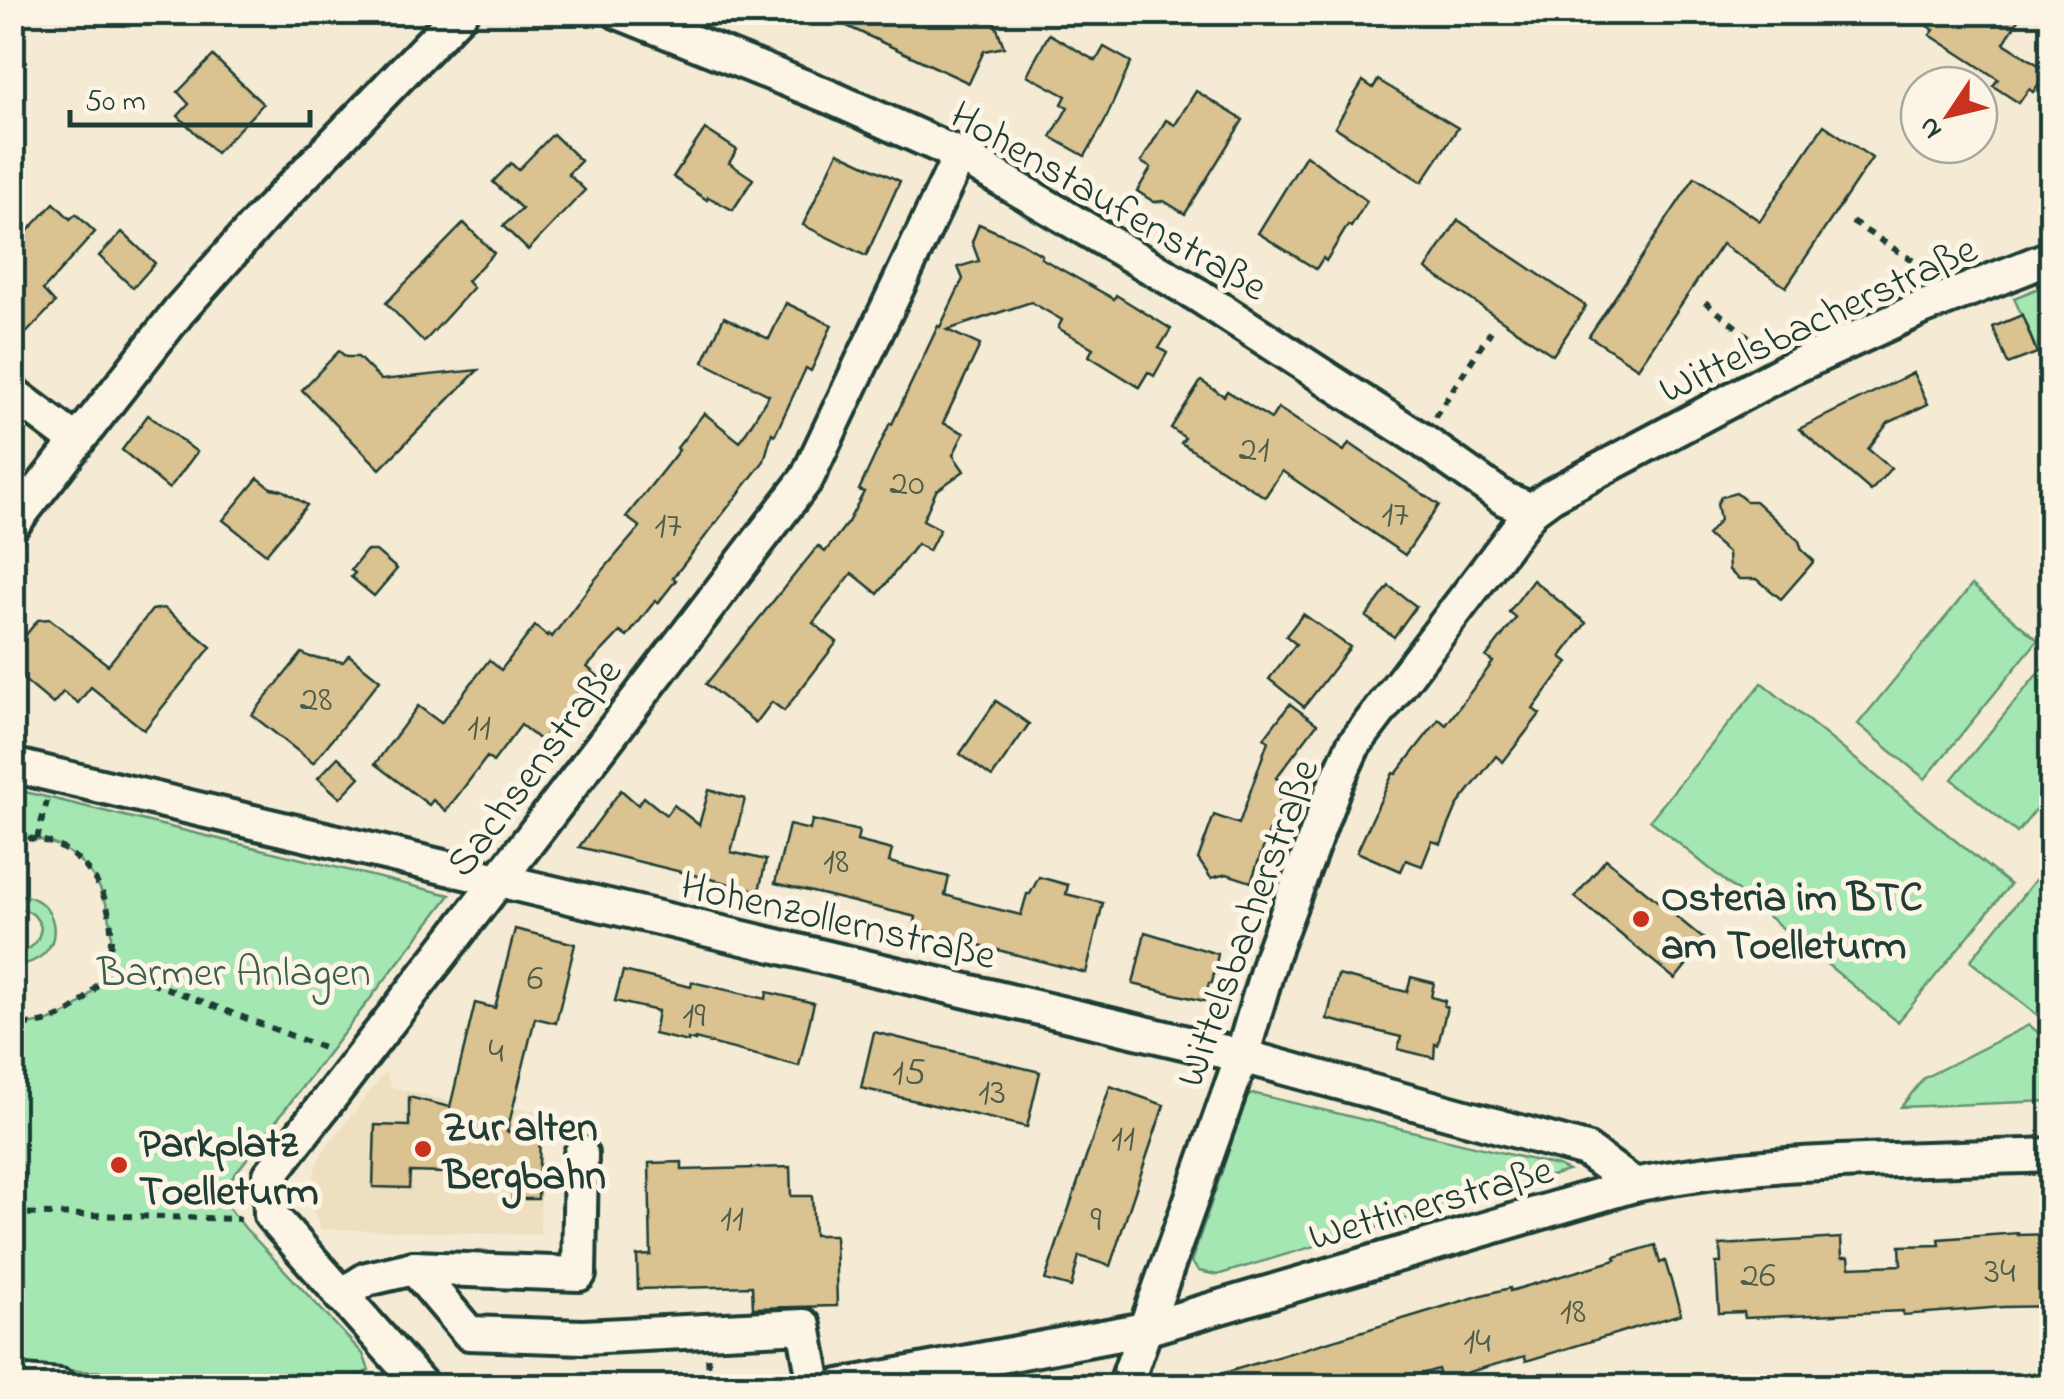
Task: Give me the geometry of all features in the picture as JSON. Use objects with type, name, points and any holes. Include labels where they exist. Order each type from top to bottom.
[{"type":"street","points":[[12,526],[190,298],[462,12]]},
{"type":"street","name":"Hohenstaufenstraße","points":[[618,12],[830,97],[960,155],[1198,296],[1420,439],[1505,499],[1532,510]]},
{"type":"street","name":"Sachsenstraße","points":[[271,1216],[270,1175],[807,478],[960,155]]},
{"type":"street","name":"Wittelsbacherstraße","points":[[1125,1386],[1332,790],[1354,746],[1532,510],[1551,496],[1790,369],[1962,291],[2052,257]]},
{"type":"street","points":[[12,393],[76,441]]},
{"type":"street","name":"Hohenzollernstraße","points":[[12,764],[1242,1056],[1586,1150],[1634,1185]]},
{"type":"street","points":[[341,1296],[367,1278],[414,1268],[580,1274],[581,1154]]},
{"type":"street","name":"Wettinerstraße","points":[[840,1386],[1145,1328],[1634,1185],[1691,1174],[1749,1167],[2052,1155]]},
{"type":"street","points":[[271,1216],[422,1386]]},
{"type":"street","points":[[414,1268],[469,1333],[584,1338],[804,1326],[814,1386]]},
{"type":"street","points":[[12,1382],[60,1386]]},
{"type":"path","points":[[1852,222],[1962,291]]},
{"type":"path","points":[[1705,302],[1790,369]]},
{"type":"path","points":[[1420,439],[1491,332]]},
{"type":"path","points":[[12,837],[37,838],[57,845],[79,860],[104,891],[112,921],[112,945],[91,992],[52,1020],[13,1026],[13,1133]]},
{"type":"path","points":[[106,964],[336,1053]]},
{"type":"path","points":[[12,1213],[246,1219],[271,1216]]},
{"type":"path","points":[[708,1365],[710,1386]]},
{"type":"shaded area","points":[[386,1071],[391,1087],[463,1104],[542,1111],[540,1235],[321,1229],[312,1208],[310,1189],[316,1167],[322,1153]]},
{"type":"green space","points":[[2051,283],[2051,359],[2038,353],[2014,298]]},
{"type":"green space","points":[[1972,585],[2038,640],[1925,779],[1858,724]]},
{"type":"green space","points":[[2051,657],[2051,791],[2017,833],[1952,779]]},
{"type":"green space","points":[[1762,683],[2010,885],[1898,1022],[1650,820]]},
{"type":"green space","name":"Barmer Anlagen","points":[[13,789],[450,895],[219,1195],[363,1354],[369,1370],[355,1378],[13,1366],[13,1026],[47,1021],[77,1006],[96,986],[107,962],[111,936],[108,910],[98,885],[81,863],[53,844],[13,837]]},
{"type":"green space","points":[[2051,860],[2051,1026],[1970,961]]},
{"type":"green space","points":[[13,895],[41,903],[53,925],[48,949],[24,964],[22,952],[36,942],[41,927],[30,912],[13,910]]},
{"type":"green space","points":[[2029,1025],[2051,1043],[2051,1101],[1901,1107],[1924,1078]]},
{"type":"green space","points":[[1256,1094],[1568,1171],[1217,1275],[1199,1271],[1191,1262],[1246,1100]]},
{"type":"building","points":[[817,12],[991,12],[1004,47],[984,51],[969,83]]},
{"type":"building","points":[[1906,12],[2023,12],[2004,43],[2048,71],[2019,103],[1999,90],[1999,65],[1976,65],[1930,35],[1934,30]]},
{"type":"building","points":[[1049,34],[1096,61],[1104,47],[1131,62],[1085,156],[1051,137],[1068,107],[1062,104],[1066,96],[1027,75]]},
{"type":"building","points":[[213,56],[263,104],[216,153],[178,116],[189,104],[178,92]]},
{"type":"building","points":[[1378,80],[1458,128],[1422,182],[1335,127],[1363,81],[1373,88]]},
{"type":"building","points":[[1196,91],[1243,120],[1185,214],[1137,191],[1151,168],[1141,162],[1166,120],[1175,125]]},
{"type":"building","points":[[1824,125],[1872,158],[1786,287],[1722,244],[1638,368],[1589,336],[1695,177],[1760,221]]},
{"type":"building","points":[[705,129],[737,150],[729,163],[753,179],[733,210],[708,197],[707,200],[673,177]]},
{"type":"building","points":[[553,134],[581,161],[568,174],[585,190],[528,250],[503,226],[522,209],[493,182],[511,163],[518,170]]},
{"type":"building","points":[[838,152],[900,181],[866,256],[803,225]]},
{"type":"building","points":[[1306,155],[1367,201],[1326,261],[1323,258],[1316,269],[1258,233]]},
{"type":"building","points":[[54,203],[70,219],[76,214],[95,232],[43,290],[55,303],[12,348],[12,248]]},
{"type":"building","points":[[1458,220],[1586,306],[1553,355],[1426,269]]},
{"type":"building","points":[[464,223],[494,253],[467,281],[473,288],[424,342],[386,303]]},
{"type":"building","points":[[979,224],[1020,242],[1041,258],[1114,299],[1116,295],[1171,329],[1159,348],[1167,353],[1154,376],[1148,372],[1139,387],[1089,356],[1093,348],[1058,328],[1062,320],[1031,302],[947,330],[980,345],[943,423],[964,433],[953,455],[964,471],[936,491],[923,520],[940,529],[929,551],[917,544],[878,594],[852,573],[813,623],[837,642],[784,711],[772,702],[756,723],[706,684],[818,546],[825,552],[848,522],[864,492],[859,490],[890,423],[963,279],[958,267],[979,261],[972,242]]},
{"type":"building","points":[[122,232],[155,263],[133,288],[99,256]]},
{"type":"building","points":[[786,303],[832,325],[811,371],[806,368],[775,435],[772,433],[764,461],[673,578],[676,580],[627,637],[620,632],[587,667],[607,684],[584,686],[541,741],[521,725],[493,762],[487,757],[446,811],[433,800],[429,805],[375,764],[418,706],[441,723],[489,660],[501,670],[535,626],[552,637],[640,527],[626,517],[704,413],[740,442],[769,395],[703,362],[724,317],[769,339]]},
{"type":"building","points":[[2022,315],[2037,353],[2008,364],[1993,327]]},
{"type":"building","points":[[339,351],[346,357],[358,357],[381,380],[478,370],[380,469],[302,390]]},
{"type":"building","points":[[1913,373],[1928,404],[1888,423],[1868,449],[1891,468],[1871,491],[1799,429]]},
{"type":"building","points":[[1201,381],[1224,396],[1227,391],[1271,419],[1278,408],[1344,451],[1349,443],[1439,505],[1405,555],[1282,471],[1265,497],[1181,443],[1185,438],[1171,428]]},
{"type":"building","points":[[148,415],[197,452],[169,489],[122,450]]},
{"type":"building","points":[[258,478],[307,505],[266,554],[223,520]]},
{"type":"building","points":[[1736,493],[1746,501],[1755,501],[1799,541],[1814,561],[1781,599],[1757,579],[1739,579],[1734,575],[1729,570],[1728,553],[1707,535],[1720,520],[1717,504],[1721,497]]},
{"type":"building","points":[[366,551],[376,551],[397,569],[374,596],[351,577],[355,573],[351,570]]},
{"type":"building","points":[[1533,580],[1586,623],[1561,657],[1568,662],[1533,709],[1540,714],[1503,762],[1496,756],[1457,806],[1441,844],[1432,841],[1422,866],[1406,860],[1401,871],[1357,852],[1393,773],[1439,719],[1446,725],[1493,662],[1486,657],[1516,618],[1509,612]]},
{"type":"building","points":[[1389,586],[1416,606],[1394,637],[1366,617]]},
{"type":"building","points":[[164,608],[211,647],[144,730],[91,687],[78,703],[63,692],[53,704],[12,670],[12,652],[38,620],[50,619],[108,665],[152,610]]},
{"type":"building","points":[[1303,614],[1350,647],[1304,707],[1269,679],[1296,644],[1286,636]]},
{"type":"building","points":[[302,653],[343,662],[349,655],[380,680],[313,763],[252,715]]},
{"type":"building","points":[[996,701],[1029,724],[992,777],[960,754]]},
{"type":"building","points":[[1290,704],[1317,724],[1276,778],[1286,784],[1251,882],[1227,874],[1211,878],[1198,859],[1214,815],[1239,824],[1268,741],[1264,738]]},
{"type":"building","points":[[338,757],[360,777],[340,798],[318,778]]},
{"type":"building","points":[[621,790],[638,805],[644,797],[666,815],[674,805],[699,825],[709,790],[745,799],[731,852],[766,860],[759,891],[579,847]]},
{"type":"building","points":[[812,820],[859,831],[857,841],[892,850],[889,862],[949,877],[945,895],[976,904],[1021,915],[1027,894],[1039,877],[1068,885],[1066,894],[1103,903],[1086,973],[914,928],[916,917],[775,883],[789,825],[810,830]]},
{"type":"building","name":"Osteria im BTC am Toelleturm","points":[[1606,859],[1706,941],[1675,979],[1575,897]]},
{"type":"building","points":[[515,929],[575,944],[556,1023],[535,1018],[507,1132],[540,1133],[538,1199],[512,1199],[513,1175],[410,1172],[409,1188],[373,1187],[375,1125],[409,1126],[409,1097],[450,1107],[475,1003],[495,1008]]},
{"type":"building","points":[[1145,932],[1218,954],[1204,1001],[1133,984]]},
{"type":"building","points":[[623,971],[691,987],[692,982],[766,999],[767,992],[814,1003],[799,1066],[695,1039],[688,1042],[654,1034],[658,1011],[615,1001]]},
{"type":"building","points":[[1338,975],[1407,992],[1411,977],[1434,983],[1431,997],[1445,1001],[1447,1007],[1434,1058],[1398,1049],[1401,1037],[1327,1019]]},
{"type":"building","points":[[874,1032],[1040,1072],[1027,1127],[861,1088]]},
{"type":"building","points":[[1110,1086],[1164,1105],[1110,1266],[1079,1256],[1071,1287],[1045,1280]]},
{"type":"building","points":[[682,1162],[682,1170],[790,1167],[791,1196],[812,1196],[814,1235],[835,1235],[837,1306],[753,1308],[752,1286],[638,1289],[637,1256],[651,1255],[649,1163]]},
{"type":"building","points":[[2052,1234],[2052,1306],[1903,1315],[1903,1311],[1745,1318],[1744,1312],[1719,1313],[1716,1263],[1721,1263],[1720,1245],[1841,1238],[1842,1257],[1849,1257],[1850,1267],[1901,1265],[1900,1246],[1940,1245],[1939,1239]]},
{"type":"building","points":[[1655,1245],[1660,1263],[1665,1261],[1681,1314],[1526,1361],[1525,1356],[1441,1380],[1438,1369],[1380,1386],[1202,1386],[1201,1380],[1482,1295],[1510,1291],[1616,1260],[1615,1257]]},
{"type":"place","name":"Osteria im BTC am Toelleturm","points":[[1641,919]]},
{"type":"place","name":"Zur alten Bergbahn","points":[[423,1149]]},
{"type":"place","name":"Parkplatz Toelleturm","points":[[119,1165]]}]
